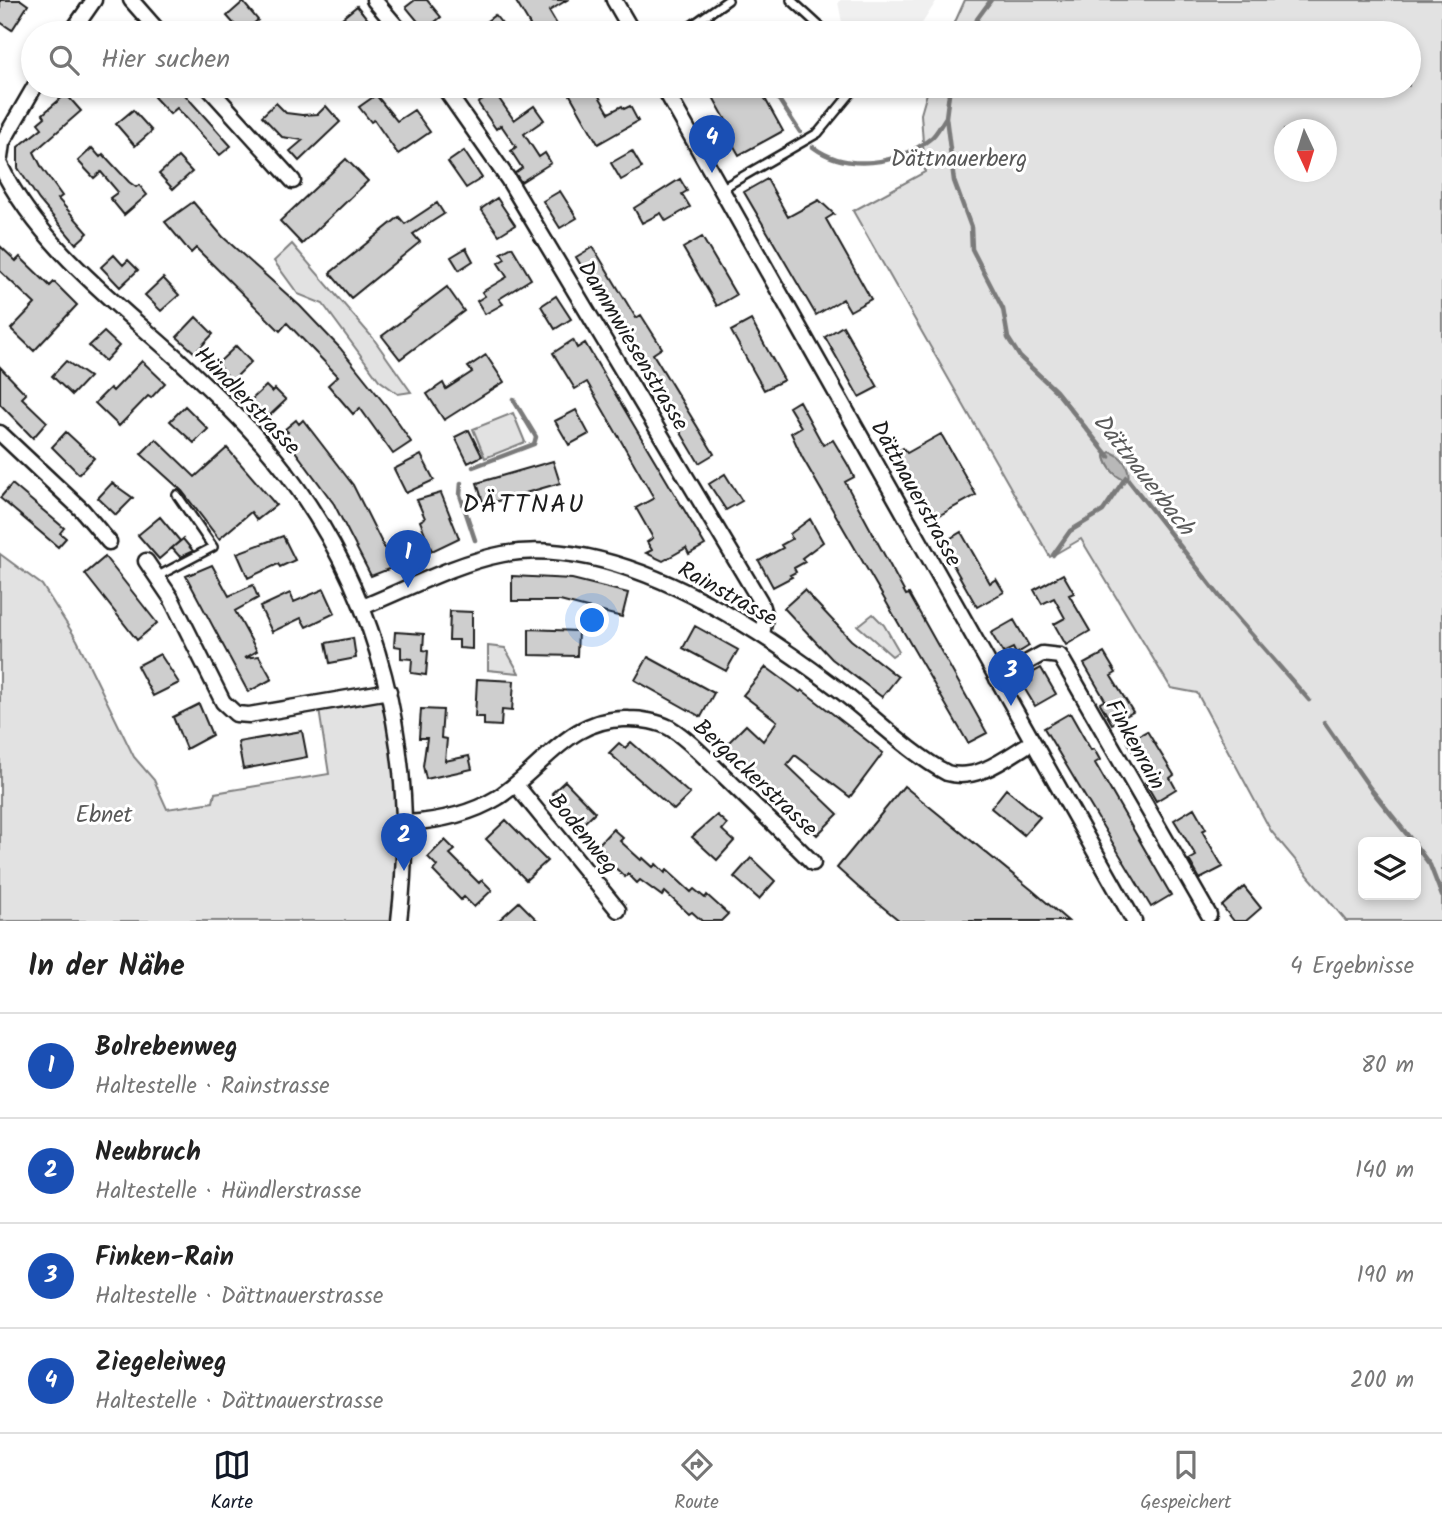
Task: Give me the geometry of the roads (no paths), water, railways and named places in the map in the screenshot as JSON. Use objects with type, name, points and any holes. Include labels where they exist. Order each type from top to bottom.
[{"type":"street","points":[[79,21],[94,0]]},
{"type":"street","points":[[131,0],[149,21]]},
{"type":"street","points":[[374,0],[392,21]]},
{"type":"street","points":[[614,0],[626,21]]},
{"type":"street","points":[[0,158],[2,143],[28,98]]},
{"type":"street","points":[[217,98],[293,181]]},
{"type":"street","name":"Dammwiesenstrasse","points":[[451,98],[526,209],[760,601],[765,617],[762,635]]},
{"type":"street","name":"Dättnauerstrasse","points":[[670,98],[1134,921]]},
{"type":"street","name":"Hündlerstrasse","points":[[0,165],[26,211],[64,255],[194,374],[274,456],[314,514],[365,607],[389,691],[401,753],[406,823],[399,921]]},
{"type":"street","points":[[0,433],[75,503],[109,542]]},
{"type":"street","name":"Rainstrasse","points":[[365,607],[484,559],[519,552],[561,552],[597,557],[632,568],[762,635],[947,773],[963,776],[980,772],[1032,742]]},
{"type":"street","points":[[146,561],[158,576],[223,702],[236,714],[249,715],[389,691]]},
{"type":"street","name":"Finkenrain","points":[[996,679],[1042,654],[1060,656],[1209,915]]},
{"type":"street","name":"Bergackerstrasse","points":[[406,823],[441,819],[474,810],[516,785],[570,734],[593,722],[614,718],[639,719],[668,727],[693,746],[813,863]]},
{"type":"street","name":"Bodenweg","points":[[516,785],[618,910]]},
{"type":"lane","points":[[698,21],[728,0]]},
{"type":"lane","points":[[791,0],[814,21]]},
{"type":"lane","points":[[721,189],[818,133],[847,98]]},
{"type":"lane","points":[[158,576],[213,547],[177,495]]},
{"type":"waterway","name":"Dättnauerbach","points":[[976,21],[991,0]]},
{"type":"waterway","points":[[778,98],[800,132]]},
{"type":"waterway","name":"Dättnauerbach","points":[[948,98],[946,117],[954,181],[971,227],[972,249],[1003,309],[1008,338],[1020,357],[1056,391],[1109,457]]},
{"type":"waterway","points":[[813,147],[841,160],[887,160],[903,155],[930,139],[946,117]]},
{"type":"waterway","points":[[473,467],[534,444],[536,437],[513,399]]},
{"type":"waterway","name":"Dättnauerbach","points":[[1126,477],[1231,611],[1309,700]]},
{"type":"waterway","points":[[1053,555],[1070,531],[1103,511],[1126,477]]},
{"type":"waterway","points":[[461,483],[460,495],[475,540]]},
{"type":"waterway","name":"Dättnauerbach","points":[[1324,722],[1370,788],[1409,837]]},
{"type":"waterway","name":"Dättnauerbach","points":[[1421,853],[1430,865],[1442,896]]},
{"type":"place","name":"Ziegeleiweg","points":[[712,173]]},
{"type":"place","name":"Bolrebenweg","points":[[408,588]]},
{"type":"place","name":"Finken-Rain","points":[[1011,706]]},
{"type":"place","name":"Neubruch","points":[[404,871]]},
{"type":"district","name":"DÄTTNAU","points":[[524,503]]},
{"type":"park label","name":"Dättnauerberg","points":[[959,158]]},
{"type":"park label","name":"Ebnet","points":[[104,814]]}]
